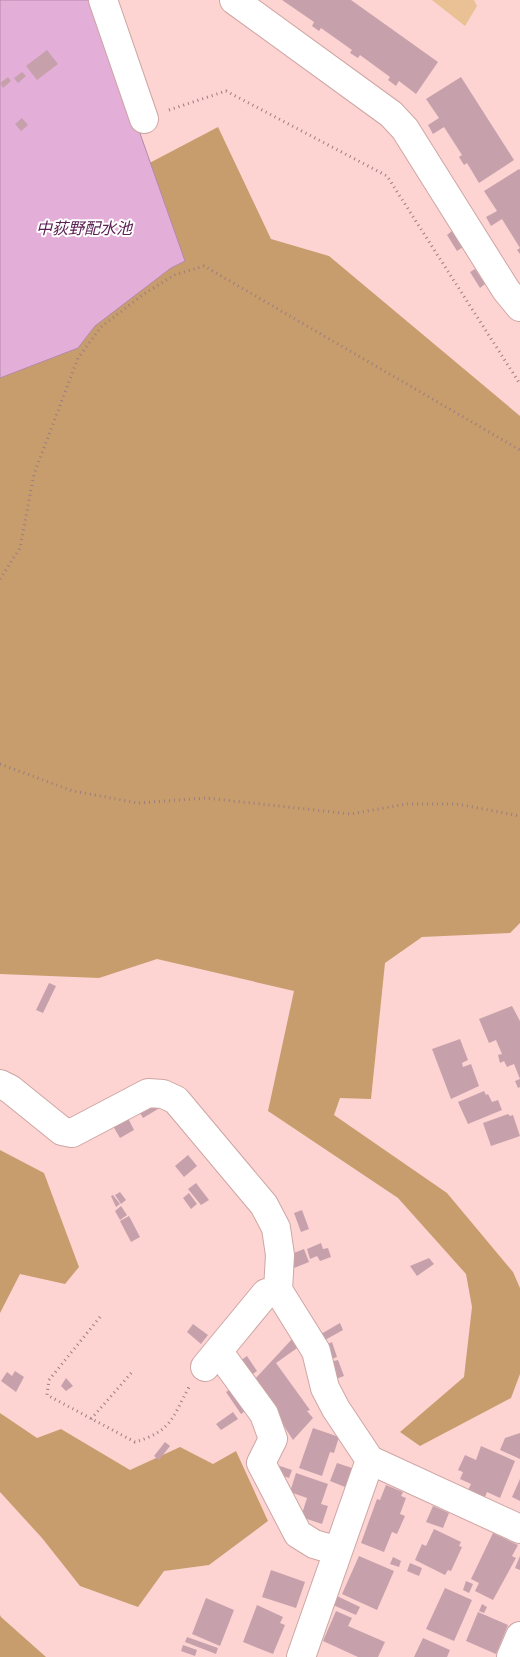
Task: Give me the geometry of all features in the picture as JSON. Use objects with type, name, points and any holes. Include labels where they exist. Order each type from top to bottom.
[{"type":"street","points":[[104,0],[144,119]]},
{"type":"street","points":[[234,0],[391,114],[405,129],[506,290],[520,307]]},
{"type":"street","points":[[0,1084],[10,1089],[62,1131],[72,1133],[148,1093],[163,1094],[176,1100],[264,1205],[276,1228],[280,1255],[278,1290],[316,1352],[325,1388],[336,1409],[370,1460],[520,1529]]},
{"type":"street","points":[[278,1290],[266,1293],[212,1359],[264,1414],[273,1439],[262,1463],[298,1534],[314,1544],[338,1551]]},
{"type":"street","points":[[301,1657],[370,1460]]},
{"type":"street","points":[[511,1657],[520,1636]]},
{"type":"path","points":[[144,119],[226,91],[387,176],[520,384]]},
{"type":"path","points":[[0,579],[20,548],[34,474],[78,358],[101,327],[144,294],[174,274],[204,266],[520,450]]},
{"type":"path","points":[[0,764],[73,791],[138,803],[206,798],[351,814],[406,804],[457,804],[520,816]]},
{"type":"path","points":[[100,1317],[49,1380],[47,1395],[135,1442],[155,1436],[169,1424],[192,1382],[212,1359]]},
{"type":"path","points":[[91,1419],[133,1371]]},
{"type":"shaded area","points":[[432,0],[474,0],[477,6],[465,26]]},
{"type":"shaded area","points":[[218,127],[271,239],[329,256],[520,416],[520,923],[510,933],[422,937],[385,963],[371,1099],[340,1098],[334,1115],[447,1193],[513,1272],[520,1288],[520,1374],[511,1398],[420,1446],[400,1432],[464,1377],[472,1307],[466,1274],[398,1198],[268,1111],[294,991],[157,959],[99,978],[0,974],[0,259],[79,200]]},
{"type":"shaded area","points":[[0,1150],[44,1173],[79,1267],[65,1284],[20,1274],[0,1313]]},
{"type":"shaded area","points":[[0,1413],[37,1438],[61,1429],[130,1470],[180,1447],[213,1464],[236,1451],[268,1521],[209,1565],[164,1571],[138,1607],[80,1586],[42,1538],[0,1492]]},
{"type":"shaded area","points":[[0,1615],[1,1617],[46,1657],[0,1657]]},
{"type":"water","name":"中荻野配水池","points":[[0,0],[93,0],[185,261],[171,268],[95,326],[78,348],[0,378]]},
{"type":"building","points":[[282,0],[351,0],[438,62],[416,94],[399,81],[396,86],[388,80],[390,77],[360,55],[358,58],[350,53],[352,50],[321,28],[319,31],[312,26],[314,22]]},
{"type":"building","points":[[47,50],[58,64],[37,80],[26,66]]},
{"type":"building","points":[[22,72],[26,76],[18,83],[14,78]]},
{"type":"building","points":[[8,77],[11,81],[3,88],[0,83]]},
{"type":"building","points":[[461,77],[514,160],[479,183],[467,163],[464,165],[459,157],[462,155],[444,127],[433,134],[428,125],[439,118],[426,99]]},
{"type":"building","points":[[22,118],[28,125],[21,131],[15,124]]},
{"type":"building","points":[[519,169],[520,248],[502,219],[491,226],[486,217],[497,211],[484,191]]},
{"type":"building","points":[[452,231],[463,247],[457,251],[447,235]]},
{"type":"building","points":[[475,269],[485,284],[480,288],[470,272]]},
{"type":"building","points":[[49,983],[56,986],[43,1013],[36,1010]]},
{"type":"building","points":[[512,1006],[520,1021],[520,1079],[514,1064],[507,1067],[504,1061],[500,1063],[498,1055],[502,1054],[496,1040],[489,1043],[479,1019]]},
{"type":"building","points":[[460,1039],[468,1060],[462,1063],[463,1067],[471,1064],[479,1086],[451,1099],[432,1049]]},
{"type":"building","points":[[520,1079],[520,1087],[518,1088],[515,1081]]},
{"type":"building","points":[[484,1091],[492,1102],[498,1100],[502,1110],[468,1124],[458,1102]]},
{"type":"building","points":[[155,1104],[158,1109],[143,1118],[140,1113]]},
{"type":"building","points":[[508,1114],[510,1116],[513,1115],[520,1136],[491,1146],[483,1123]]},
{"type":"building","points":[[128,1118],[134,1130],[120,1138],[113,1126]]},
{"type":"building","points":[[188,1155],[197,1166],[184,1177],[175,1166]]},
{"type":"building","points":[[196,1183],[209,1200],[201,1205],[188,1189]]},
{"type":"building","points":[[120,1192],[126,1200],[121,1204],[115,1195]]},
{"type":"building","points":[[189,1193],[197,1204],[191,1209],[183,1198]]},
{"type":"building","points":[[113,1195],[120,1204],[116,1207],[111,1196]]},
{"type":"building","points":[[121,1206],[127,1215],[120,1220],[115,1211]]},
{"type":"building","points":[[302,1210],[309,1229],[301,1232],[294,1213]]},
{"type":"building","points":[[129,1216],[140,1237],[131,1242],[120,1221]]},
{"type":"building","points":[[321,1243],[323,1249],[328,1248],[331,1257],[320,1261],[317,1256],[310,1259],[307,1249]]},
{"type":"building","points":[[304,1249],[309,1262],[294,1268],[289,1264],[289,1255]]},
{"type":"building","points":[[429,1258],[434,1264],[417,1276],[410,1266]]},
{"type":"building","points":[[340,1323],[343,1330],[325,1340],[321,1334]]},
{"type":"building","points":[[193,1324],[208,1335],[201,1344],[187,1332]]},
{"type":"building","points":[[293,1338],[300,1346],[276,1363],[310,1410],[307,1411],[313,1418],[293,1440],[254,1380]]},
{"type":"building","points":[[332,1342],[337,1357],[329,1360],[324,1346]]},
{"type":"building","points":[[247,1356],[257,1371],[250,1376],[240,1361]]},
{"type":"building","points":[[338,1360],[344,1376],[336,1379],[330,1362]]},
{"type":"building","points":[[15,1371],[24,1377],[16,1392],[1,1381],[7,1372],[12,1376]]},
{"type":"building","points":[[66,1378],[73,1386],[66,1391],[61,1386]]},
{"type":"building","points":[[234,1387],[248,1409],[241,1414],[226,1392]]},
{"type":"building","points":[[233,1412],[238,1419],[221,1430],[216,1424]]},
{"type":"building","points":[[313,1428],[339,1437],[334,1453],[330,1452],[322,1476],[299,1468]]},
{"type":"building","points":[[520,1433],[520,1459],[500,1450],[505,1438]]},
{"type":"building","points":[[165,1442],[170,1446],[159,1460],[154,1456]]},
{"type":"building","points":[[481,1446],[515,1461],[500,1498],[487,1492],[485,1497],[468,1490],[471,1484],[460,1479],[463,1472],[458,1470],[465,1455],[476,1460]]},
{"type":"building","points":[[337,1463],[352,1468],[345,1487],[330,1481]]},
{"type":"building","points":[[274,1464],[292,1470],[289,1478],[272,1472]]},
{"type":"building","points":[[296,1473],[328,1484],[321,1504],[328,1506],[322,1524],[301,1517],[307,1498],[290,1492]]},
{"type":"building","points":[[520,1479],[520,1501],[512,1497]]},
{"type":"building","points":[[386,1485],[403,1492],[401,1496],[406,1498],[400,1514],[405,1516],[397,1534],[392,1532],[384,1552],[361,1543],[377,1499],[380,1500]]},
{"type":"building","points":[[433,1506],[449,1513],[443,1528],[426,1522]]},
{"type":"building","points":[[434,1529],[461,1542],[459,1546],[462,1547],[451,1571],[448,1570],[445,1575],[415,1560],[422,1544],[426,1546]]},
{"type":"building","points":[[493,1533],[518,1545],[512,1556],[516,1558],[493,1600],[475,1591],[479,1583],[471,1579]]},
{"type":"building","points":[[359,1556],[394,1571],[377,1610],[342,1594]]},
{"type":"building","points":[[520,1556],[520,1570],[515,1568]]},
{"type":"building","points":[[393,1557],[401,1561],[399,1567],[390,1564]]},
{"type":"building","points":[[410,1563],[422,1568],[419,1576],[407,1571]]},
{"type":"building","points":[[271,1570],[305,1582],[296,1608],[262,1597]]},
{"type":"building","points":[[466,1581],[473,1584],[469,1593],[463,1590]]},
{"type":"building","points":[[445,1588],[472,1600],[454,1641],[426,1629]]},
{"type":"building","points":[[337,1596],[360,1607],[356,1615],[333,1605]]},
{"type":"building","points":[[206,1598],[234,1610],[220,1646],[192,1634]]},
{"type":"building","points":[[482,1604],[487,1607],[484,1613],[479,1611]]},
{"type":"building","points":[[257,1605],[283,1617],[280,1623],[285,1625],[273,1654],[243,1642]]},
{"type":"building","points":[[336,1611],[352,1618],[348,1626],[385,1642],[378,1657],[358,1657],[323,1641]]},
{"type":"building","points":[[478,1612],[508,1625],[496,1654],[466,1641]]},
{"type":"building","points":[[187,1637],[218,1648],[216,1654],[185,1642]]},
{"type":"building","points":[[423,1638],[450,1650],[447,1657],[414,1657]]},
{"type":"building","points":[[183,1645],[197,1650],[195,1656],[181,1651]]}]
